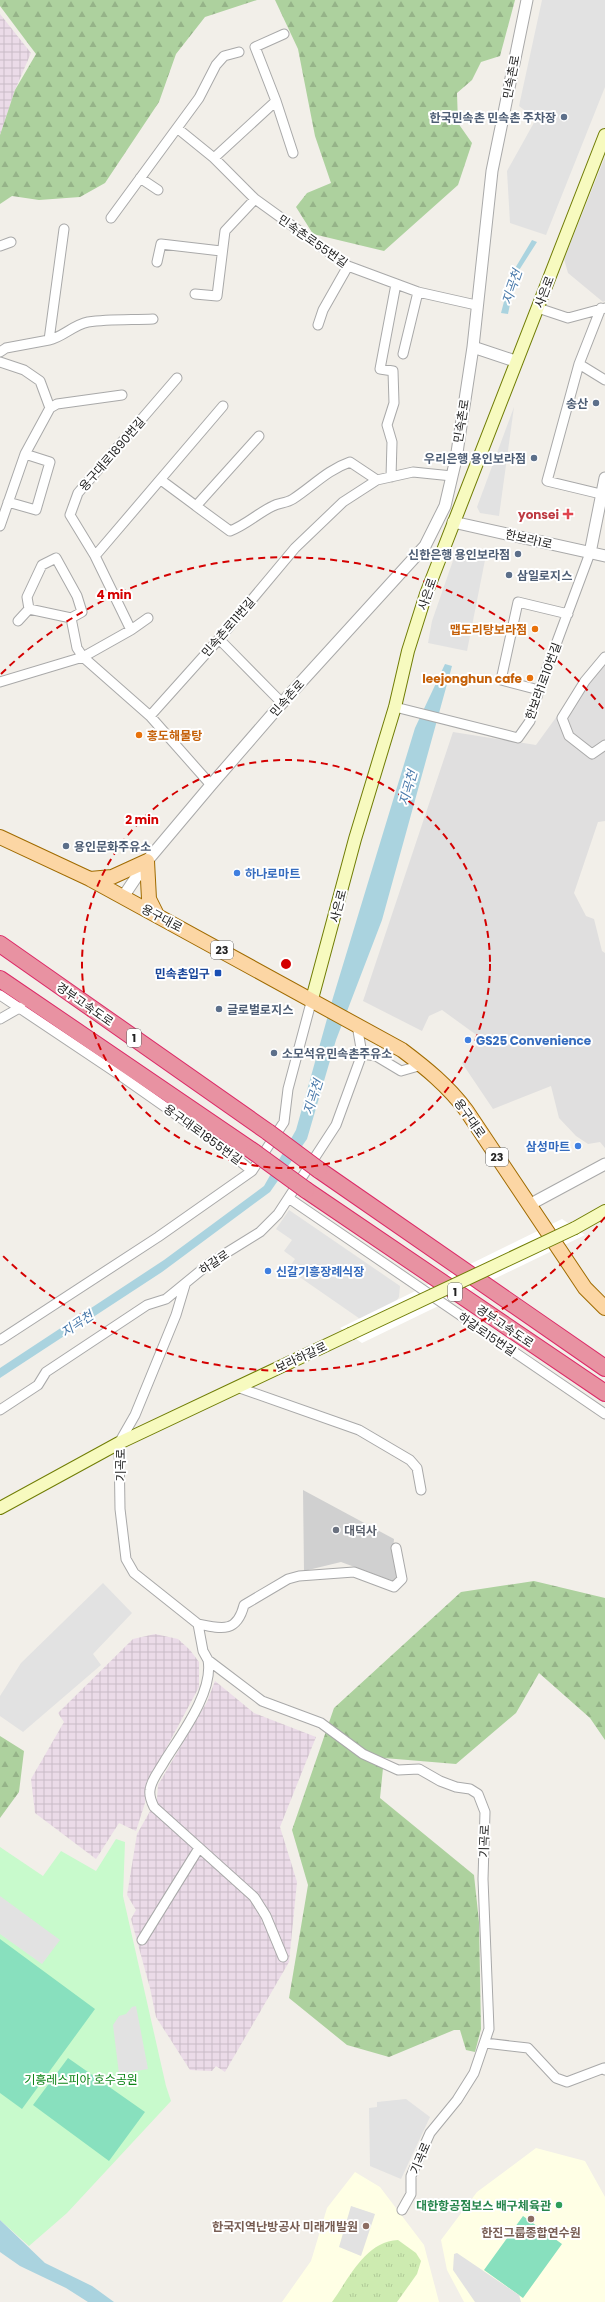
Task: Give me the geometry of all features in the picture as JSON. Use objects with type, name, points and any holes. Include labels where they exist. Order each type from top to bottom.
[{"type":"highway","name":"경부고속도로","points":[[0,944],[268,1132],[319,1170],[605,1368]]},
{"type":"highway","name":"경부고속도로","points":[[0,979],[254,1152],[306,1190],[605,1393]]},
{"type":"main road","name":"사은로","points":[[316,1002],[355,839],[400,709],[408,652],[426,594],[515,361],[538,308],[605,135]]},
{"type":"main road","name":"용구대로","points":[[0,836],[123,896],[316,1002]]},
{"type":"main road","points":[[90,879],[112,877],[147,861],[149,899],[157,915]]},
{"type":"main road","name":"23","points":[[316,1002],[361,1028]]},
{"type":"main road","name":"용구대로","points":[[361,1028],[402,1050],[422,1065],[453,1093],[466,1110],[585,1288],[605,1308]]},
{"type":"main road","name":"보라하갈로","points":[[0,1508],[119,1442],[575,1228],[605,1211]]},
{"type":"street","name":"민속촌로","points":[[123,896],[147,861],[211,785],[282,703],[426,546],[445,506],[452,476],[473,347],[476,305],[492,171],[527,0]]},
{"type":"street","points":[[284,34],[255,47],[276,101],[292,153]]},
{"type":"street","points":[[111,218],[199,98],[216,64],[224,56],[239,52]]},
{"type":"street","points":[[214,158],[276,101]]},
{"type":"street","name":"민속촌로55번길","points":[[177,128],[214,158],[255,199],[348,266],[418,292],[476,305]]},
{"type":"street","points":[[140,178],[158,190]]},
{"type":"street","points":[[195,294],[217,296],[221,251],[225,231],[255,199]]},
{"type":"street","points":[[49,340],[64,229]]},
{"type":"street","points":[[0,246],[11,242]]},
{"type":"street","points":[[157,262],[161,244],[221,251]]},
{"type":"street","points":[[318,325],[323,310],[348,266]]},
{"type":"street","points":[[391,477],[392,442],[387,425],[394,403],[393,371],[380,369],[396,284]]},
{"type":"street","points":[[403,354],[418,292]]},
{"type":"street","points":[[538,308],[568,318],[603,308]]},
{"type":"street","points":[[601,494],[547,481],[579,364],[603,308]]},
{"type":"street","points":[[0,352],[6,348],[58,338],[69,330],[87,322],[153,319]]},
{"type":"street","points":[[473,347],[515,361]]},
{"type":"street","points":[[0,362],[24,370],[40,381],[50,408]]},
{"type":"street","points":[[579,364],[605,380]]},
{"type":"street","name":"용구대로1890번길","points":[[130,630],[95,556],[70,515],[78,493],[177,378]]},
{"type":"street","points":[[0,526],[25,454],[50,408],[58,404],[122,395]]},
{"type":"street","points":[[95,556],[223,406]]},
{"type":"street","points":[[196,506],[259,436]]},
{"type":"street","points":[[8,502],[36,510],[50,462],[25,454]]},
{"type":"street","points":[[161,480],[230,531],[241,527],[272,506],[293,499],[326,473],[341,465],[350,462],[377,480]]},
{"type":"street","name":"민속촌로11번길","points":[[150,716],[219,639],[299,544],[343,502],[377,480],[413,472],[452,476]]},
{"type":"street","points":[[590,553],[605,478]]},
{"type":"street","name":"한보라1로","points":[[453,522],[605,556]]},
{"type":"street","name":"한보라1로10번길","points":[[400,709],[518,738],[530,721],[539,690],[590,553]]},
{"type":"street","points":[[54,554],[77,596],[82,612],[71,618],[29,609],[27,597],[42,565],[54,554]]},
{"type":"street","points":[[539,690],[501,680],[518,602],[568,614]]},
{"type":"street","points":[[18,621],[29,609]]},
{"type":"street","points":[[71,618],[77,648],[83,657],[150,716],[211,785]]},
{"type":"street","points":[[0,682],[83,657],[148,618]]},
{"type":"street","points":[[219,639],[282,703]]},
{"type":"street","points":[[605,657],[585,681],[562,718],[569,736],[592,754],[605,745]]},
{"type":"street","name":"용구대로1855번길","points":[[0,995],[225,1149],[252,1171],[284,1122],[288,1089],[316,1002]]},
{"type":"street","points":[[0,1019],[21,1008]]},
{"type":"street","points":[[361,1028],[362,1054],[376,1056],[401,1071],[422,1065]]},
{"type":"street","name":"하갈로","points":[[0,1410],[38,1385],[46,1372],[147,1305],[166,1299],[210,1263],[260,1232],[278,1214],[290,1199],[336,1125],[362,1054]]},
{"type":"street","points":[[529,1205],[605,1164]]},
{"type":"street","points":[[0,1340],[158,1237],[252,1171]]},
{"type":"street","name":"하갈로15번길","points":[[290,1199],[605,1414]]},
{"type":"street","name":"기곡로","points":[[185,1285],[176,1316],[135,1415],[119,1442],[120,1509],[126,1559],[141,1580],[198,1624],[221,1629],[231,1626],[241,1617],[244,1605],[288,1579],[299,1576],[354,1572],[394,1587],[402,1579],[396,1548]]},
{"type":"street","points":[[236,1387],[359,1430],[410,1460],[417,1468],[421,1490]]},
{"type":"street","points":[[198,1624],[203,1651],[208,1660],[210,1670],[208,1680],[194,1712],[153,1780],[150,1790],[150,1798],[154,1807],[259,1904],[283,1957]]},
{"type":"street","name":"기곡로","points":[[208,1660],[262,1701],[321,1723],[363,1754],[398,1770],[420,1770],[440,1781],[456,1787],[470,1789],[478,1794],[485,1812],[482,1879],[489,2029],[474,2073],[457,2100],[430,2133],[411,2176],[411,2194],[402,2210]]},
{"type":"street","points":[[142,1940],[199,1848]]},
{"type":"street","points":[[485,2043],[528,2048],[556,2078],[567,2082],[605,2069]]},
{"type":"shaded area","name":"한국민속촌 민속촌 주차장","points":[[542,0],[605,0],[605,87],[546,235],[510,223],[507,171],[536,119],[519,106]]},
{"type":"shaded area","points":[[0,14],[31,53],[15,90],[0,135]]},
{"type":"shaded area","points":[[605,157],[605,301],[603,302],[568,273],[564,259]]},
{"type":"shaded area","points":[[514,407],[499,516],[480,513],[477,507]]},
{"type":"shaded area","points":[[457,549],[486,555],[467,651],[428,643],[432,621]]},
{"type":"shaded area","points":[[605,657],[605,821],[598,822],[574,893],[586,916],[594,919],[602,951],[605,953],[605,1148],[600,1142],[588,1144],[576,1136],[559,1118],[551,1086],[493,1109],[462,1063],[482,1039],[442,1010],[429,1016],[422,1031],[363,1001],[453,732],[536,745],[592,668]]},
{"type":"shaded area","points":[[289,1210],[400,1286],[399,1297],[376,1330],[288,1269],[295,1259],[284,1251],[292,1240],[276,1229]]},
{"type":"shaded area","points":[[303,1490],[394,1539],[393,1552],[397,1576],[393,1581],[341,1562],[304,1571]]},
{"type":"shaded area","points":[[103,1583],[132,1613],[93,1654],[101,1665],[23,1732],[0,1716],[0,1696],[21,1663]]},
{"type":"shaded area","points":[[155,1634],[178,1639],[190,1650],[199,1662],[199,1687],[146,1786],[145,1803],[136,1831],[119,1823],[96,1859],[35,1813],[31,1779],[64,1722],[58,1713],[133,1639]]},
{"type":"shaded area","points":[[215,1681],[254,1713],[316,1737],[280,1827],[297,1882],[289,1962],[225,2072],[216,2066],[212,2071],[190,2070],[156,2017],[150,1988],[131,1919],[136,1910],[127,1895],[137,1834],[157,1799],[158,1785],[207,1702]]},
{"type":"shaded area","points":[[0,1896],[60,1940],[42,1964],[0,1934]]},
{"type":"shaded area","points":[[136,2006],[148,2069],[119,2074],[113,2025],[119,2016],[126,2014],[132,2007]]},
{"type":"shaded area","points":[[406,2099],[430,2117],[401,2179],[370,2166],[369,2108],[377,2107],[377,2102]]},
{"type":"shaded area","name":"한진그룹종합연수원","points":[[536,2148],[585,2161],[605,2197],[605,2302],[464,2302],[447,2270],[441,2240],[477,2192]]},
{"type":"shaded area","name":"한국지역난방공사 미래개발원","points":[[355,2172],[380,2187],[424,2245],[439,2302],[282,2302],[311,2261],[327,2208]]},
{"type":"shaded area","points":[[351,2206],[375,2214],[361,2256],[339,2247]]},
{"type":"shaded area","points":[[457,2253],[519,2295],[521,2302],[475,2302],[453,2270],[454,2254]]},
{"type":"green space","points":[[0,0],[257,0],[205,17],[176,54],[159,102],[105,183],[80,197],[39,200],[12,196],[0,204],[0,135],[15,90],[36,54],[0,6]]},
{"type":"green space","points":[[275,0],[515,0],[500,56],[481,62],[472,80],[457,93],[458,123],[472,143],[458,185],[384,251],[313,234],[296,207],[307,193],[331,183],[315,136],[298,49]]},
{"type":"green space","points":[[534,1581],[605,1598],[605,1740],[590,1718],[539,1673],[516,1713],[456,1764],[384,1758],[380,1798],[474,1875],[479,1922],[481,2029],[475,2052],[466,2050],[460,2030],[454,2030],[389,2057],[347,2045],[289,1998],[308,1885],[292,1830],[334,1708],[461,1592]]},
{"type":"green space","points":[[0,1736],[24,1751],[19,1792],[0,1818]]},
{"type":"green space","name":"기흥레스피아 호수공원","points":[[116,1839],[125,1842],[123,1896],[166,2086],[171,2101],[67,2213],[29,2246],[0,2220],[0,1847],[43,1876],[61,1851],[96,1871]]},
{"type":"green space","points":[[0,1939],[95,2009],[22,2109],[0,2093]]},
{"type":"green space","points":[[68,2058],[145,2112],[109,2161],[33,2105]]},
{"type":"green space","points":[[523,2216],[562,2244],[523,2298],[484,2270]]},
{"type":"green space","points":[[398,2240],[416,2253],[421,2261],[417,2274],[397,2302],[332,2302],[359,2262],[367,2254],[386,2242]]},
{"type":"water","name":"지곡천","points":[[532,240],[537,242],[516,275],[508,314],[501,313],[511,275]]},
{"type":"water","name":"지곡천","points":[[445,664],[452,666],[382,920],[336,1040],[307,1139],[270,1192],[162,1272],[0,1378],[0,1368],[164,1260],[264,1186],[296,1130],[332,1001],[415,728]]},
{"type":"water","points":[[0,2220],[45,2263],[92,2286],[114,2302],[88,2302],[66,2288],[20,2266],[0,2252]]},
{"type":"pier","points":[[562,1219],[585,1235],[362,1343],[340,1328]]},
{"type":"place","name":"한국민속촌 민속촌 주차장","points":[[564,117]]},
{"type":"place","name":"송산","points":[[596,403]]},
{"type":"place","name":"우리은행 용인보라점","points":[[534,458]]},
{"type":"place","name":"yonsei","points":[[568,514]]},
{"type":"place","name":"신한은행 용인보라점","points":[[518,554]]},
{"type":"place","name":"삼일로지스","points":[[509,575]]},
{"type":"place","name":"맵도리탕보라점","points":[[535,629]]},
{"type":"place","name":"leejonghun cafe","points":[[530,678]]},
{"type":"place","name":"홍도해물탕","points":[[139,735]]},
{"type":"place","name":"용인문화주유소","points":[[66,846]]},
{"type":"place","name":"하나로마트","points":[[237,873]]},
{"type":"place","name":"민속촌입구","points":[[218,973]]},
{"type":"place","name":"글로벌로지스","points":[[219,1009]]},
{"type":"place","name":"GS25 Convenience","points":[[468,1040]]},
{"type":"place","name":"소모석유민속촌주유소","points":[[274,1053]]},
{"type":"place","name":"삼성마트","points":[[578,1146]]},
{"type":"place","name":"신갈기흥장례식장","points":[[268,1271]]},
{"type":"place","name":"대덕사","points":[[336,1530]]},
{"type":"place","name":"대한항공점보스 배구체육관","points":[[559,2205]]},
{"type":"place","name":"한진그룹종합연수원","points":[[531,2219]]},
{"type":"place","name":"한국지역난방공사 미래개발원","points":[[366,2226]]}]
